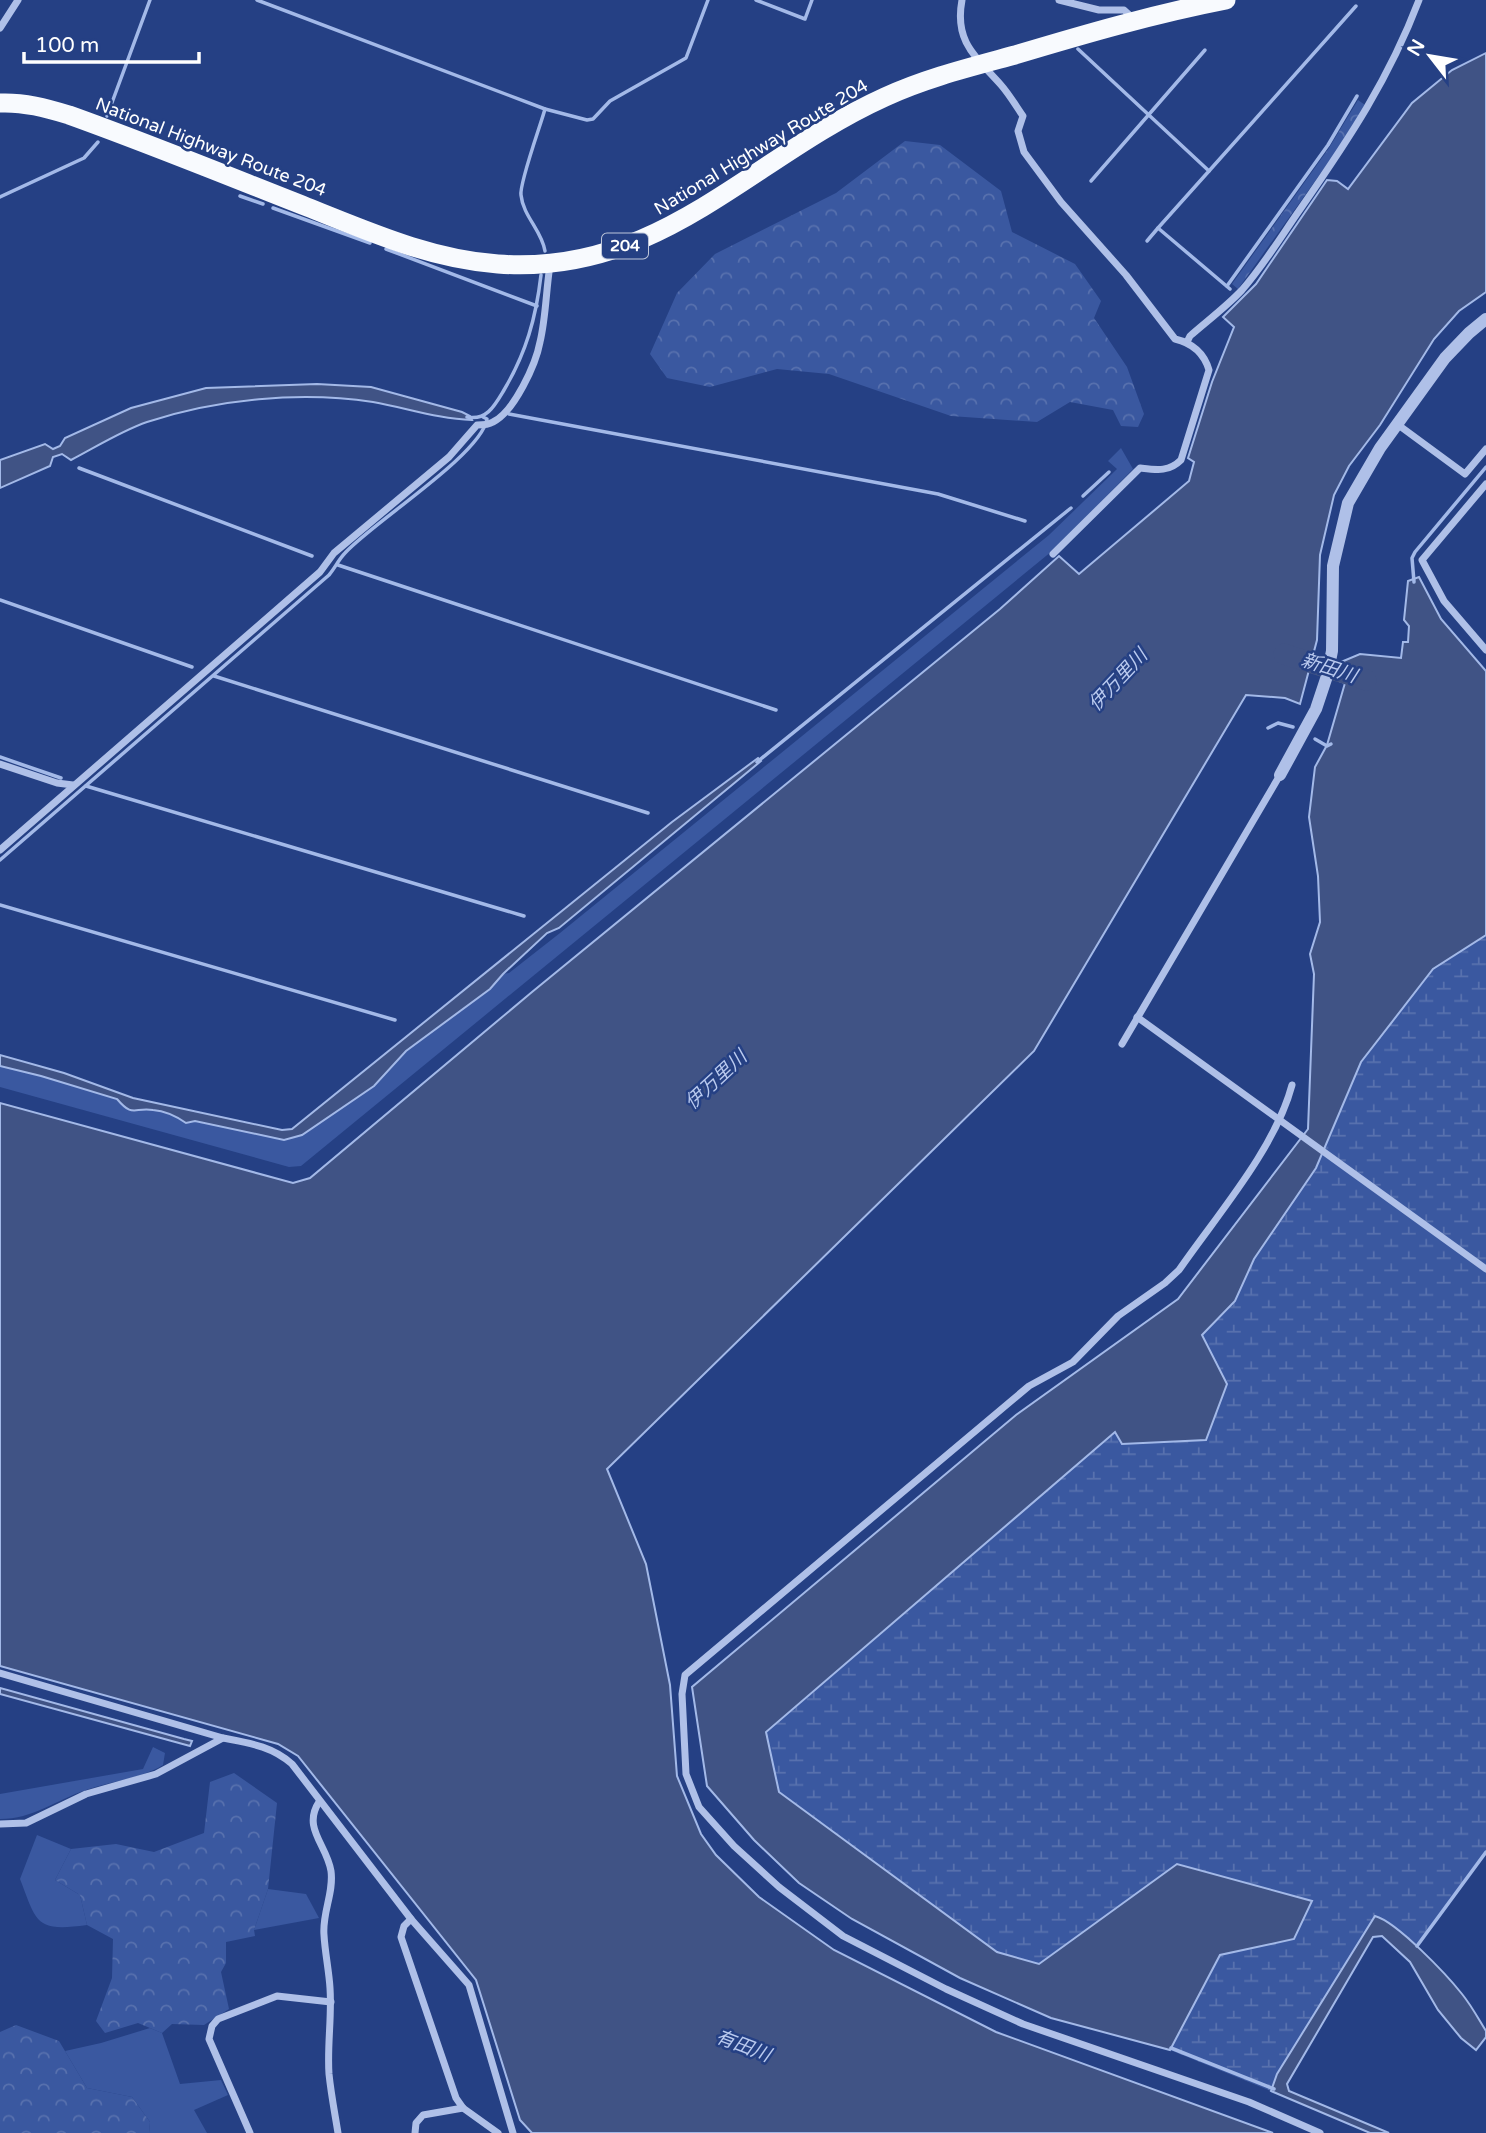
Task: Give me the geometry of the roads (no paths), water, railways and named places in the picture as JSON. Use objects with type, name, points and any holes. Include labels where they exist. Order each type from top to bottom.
[{"type":"highway","name":"National Highway Route 204","points":[[0,103],[41,107],[91,123],[410,247],[470,261],[550,264],[608,252],[643,240],[676,224],[852,114],[916,85],[1135,20],[1226,0]]},
{"type":"street","points":[[0,28],[19,0]]},
{"type":"street","points":[[962,0],[958,19],[972,55],[1002,86],[1023,116],[1018,131],[1024,152],[1054,192],[1126,275],[1175,340],[1187,342],[1206,360],[1209,370],[1181,460],[1173,468],[1140,468],[1053,554]]},
{"type":"street","points":[[1059,0],[1099,10],[1124,10],[1135,20]]},
{"type":"street","points":[[1187,342],[1190,336],[1239,293],[1254,276],[1327,171],[1371,103],[1403,41],[1419,0]]},
{"type":"street","points":[[0,850],[320,572],[334,553],[449,457],[477,425],[491,424],[499,418],[512,403],[532,368],[540,342],[550,264]]},
{"type":"street","points":[[1122,1044],[1316,709],[1332,651],[1333,566],[1348,503],[1362,475],[1445,358],[1486,319]]},
{"type":"street","points":[[1397,424],[1465,474],[1486,449]]},
{"type":"street","points":[[1486,484],[1422,560],[1444,601],[1486,650]]},
{"type":"street","points":[[0,764],[57,783],[73,785]]},
{"type":"street","points":[[1138,1017],[1289,1129],[1486,1269]]},
{"type":"street","points":[[1292,1084],[1280,1122],[1179,1270],[1166,1283],[1118,1316],[1073,1362],[1029,1386],[685,1675],[682,1694],[686,1774],[699,1807],[734,1846],[779,1887],[843,1936],[946,1989],[1023,2024],[1249,2102],[1320,2133]]},
{"type":"street","points":[[0,1673],[223,1738],[268,1748],[282,1755],[292,1764],[411,1919],[469,1985],[513,2133]]},
{"type":"street","points":[[0,1824],[26,1823],[86,1794],[156,1774],[223,1738]]},
{"type":"street","points":[[320,1802],[314,1810],[312,1820],[314,1832],[327,1855],[331,1869],[332,1883],[324,1914],[324,1933],[331,2002],[329,2074],[338,2133]]},
{"type":"street","points":[[411,1919],[404,1926],[401,1937],[456,2098],[463,2108],[498,2133]]},
{"type":"street","points":[[250,2133],[209,2039],[212,2026],[218,2019],[277,1996],[331,2002]]},
{"type":"street","points":[[415,2133],[416,2123],[423,2115],[463,2108]]},
{"type":"water","points":[[1486,53],[1486,292],[1459,311],[1434,339],[1380,425],[1349,466],[1334,495],[1320,555],[1317,640],[1300,704],[1285,698],[1246,695],[1034,1051],[607,1469],[646,1564],[670,1685],[677,1776],[701,1834],[716,1855],[759,1897],[834,1950],[996,2032],[1273,2133],[532,2133],[520,2120],[476,1980],[298,1756],[278,1744],[0,1666],[0,1103],[293,1183],[310,1178],[532,992],[1000,609],[1059,556],[1079,574],[1189,481],[1194,462],[1188,458],[1212,382],[1234,327],[1223,317],[1256,284],[1327,180],[1337,181],[1348,189],[1412,103],[1452,70]]},
{"type":"water","points":[[317,384],[371,387],[462,412],[472,420],[447,418],[373,402],[317,397],[230,403],[147,422],[71,460],[62,454],[53,457],[50,466],[0,488],[0,460],[45,444],[53,449],[60,446],[65,438],[131,408],[206,388]]},
{"type":"water","points":[[1419,577],[1441,619],[1486,671],[1486,935],[1433,969],[1361,1062],[1316,1168],[1254,1259],[1235,1301],[1202,1335],[1227,1384],[1206,1440],[1122,1444],[1115,1432],[766,1732],[779,1792],[997,1952],[1039,1964],[1177,1864],[1312,1901],[1294,1939],[1220,1955],[1170,2050],[1051,2018],[960,1978],[852,1919],[799,1883],[754,1840],[707,1786],[692,1687],[1016,1415],[1178,1299],[1308,1129],[1314,974],[1310,954],[1320,922],[1318,876],[1309,817],[1315,767],[1327,745],[1345,683],[1339,681],[1341,662],[1360,654],[1401,658],[1403,642],[1408,642],[1409,626],[1404,620],[1408,581]]},
{"type":"water","points":[[758,758],[761,761],[559,928],[547,933],[490,989],[406,1051],[374,1086],[302,1135],[284,1140],[195,1121],[186,1123],[167,1113],[147,1109],[130,1110],[117,1099],[0,1066],[0,1055],[64,1073],[133,1098],[282,1130],[292,1129],[672,822]]},
{"type":"water","points":[[0,1688],[192,1741],[190,1746],[0,1694]]},
{"type":"water","points":[[1375,1916],[1396,1928],[1434,1963],[1465,1998],[1486,2031],[1486,2037],[1476,2050],[1461,2038],[1438,2010],[1410,1962],[1382,1936],[1373,1937],[1287,2084],[1289,2091],[1389,2133],[1370,2133],[1271,2091],[1277,2074]]},
{"type":"waterway","points":[[107,116],[150,0]]},
{"type":"waterway","points":[[257,0],[545,109],[587,120],[593,119],[610,101],[686,58],[708,0]]},
{"type":"waterway","points":[[756,0],[805,19],[812,0]]},
{"type":"waterway","points":[[1209,171],[1356,6]]},
{"type":"waterway","points":[[1078,49],[1209,171],[1158,228],[1230,289]]},
{"type":"waterway","points":[[1091,181],[1205,50]]},
{"type":"waterway","points":[[1227,286],[1328,145],[1357,96]]},
{"type":"waterway","points":[[545,109],[521,195],[525,210],[545,251]]},
{"type":"waterway","points":[[0,197],[84,158],[98,142]]},
{"type":"waterway","points":[[240,196],[263,204]]},
{"type":"waterway","points":[[273,208],[370,243]]},
{"type":"waterway","points":[[1147,241],[1158,228]]},
{"type":"waterway","points":[[386,249],[537,306]]},
{"type":"waterway","points":[[467,417],[480,417],[490,411],[512,376],[529,335],[541,275]]},
{"type":"waterway","points":[[509,414],[938,494],[1025,521]]},
{"type":"waterway","points":[[0,860],[329,575],[343,555],[359,540],[447,469],[480,434],[487,419],[483,417]]},
{"type":"waterway","points":[[1414,582],[1412,558],[1415,552],[1486,467]]},
{"type":"waterway","points":[[79,468],[312,556]]},
{"type":"waterway","points":[[1083,496],[1109,472]]},
{"type":"waterway","points":[[757,762],[1071,508]]},
{"type":"waterway","points":[[338,565],[776,710]]},
{"type":"waterway","points":[[0,600],[192,667]]},
{"type":"waterway","name":"新田川","points":[[1284,654],[1366,680]]},
{"type":"waterway","points":[[214,676],[648,813]]},
{"type":"waterway","points":[[1268,728],[1278,723],[1293,727]]},
{"type":"waterway","points":[[1315,739],[1327,746],[1331,744]]},
{"type":"waterway","points":[[0,757],[61,778]]},
{"type":"waterway","points":[[86,786],[524,916]]},
{"type":"waterway","points":[[0,905],[395,1020]]},
{"type":"waterway","points":[[1417,1946],[1486,1852]]},
{"type":"waterway","points":[[1171,2048],[1274,2089]]},
{"type":"water label","name":"伊万里川","points":[[1118,680]]},
{"type":"water label","name":"伊万里川","points":[[716,1080]]},
{"type":"water label","name":"有田川","points":[[743,2046]]}]
